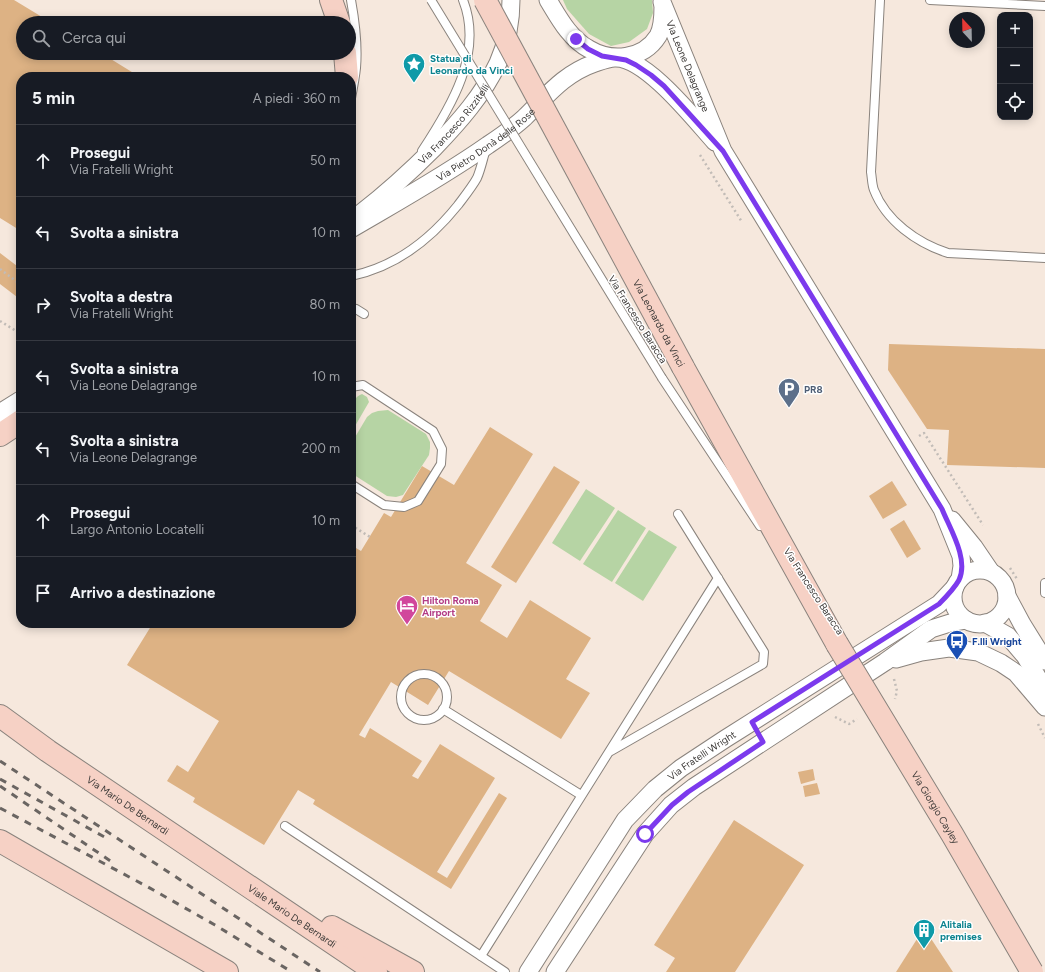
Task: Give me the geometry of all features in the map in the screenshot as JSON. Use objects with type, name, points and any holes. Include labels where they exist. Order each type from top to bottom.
[{"type":"main road","points":[[331,0],[337,16]]},
{"type":"main road","name":"Via Leonardo da Vinci","points":[[485,0],[683,367],[837,644]]},
{"type":"main road","points":[[346,60],[347,72]]},
{"type":"main road","points":[[0,435],[16,424]]},
{"type":"main road","name":"Via Giorgio Cayley","points":[[837,644],[952,834],[1032,972]]},
{"type":"main road","name":"Via Mario De Bernardi","points":[[0,716],[48,751],[208,859]]},
{"type":"main road","points":[[0,841],[227,972]]},
{"type":"main road","points":[[0,847],[68,881]]},
{"type":"main road","points":[[208,859],[413,972]]},
{"type":"main road","name":"Viale Mario De Bernardi","points":[[208,859],[376,972]]},
{"type":"main road","points":[[144,924],[213,972]]},
{"type":"street","name":"Via Francesco Rizzitelli","points":[[356,216],[394,185],[448,132],[482,91],[498,62],[504,47],[511,13],[511,0]]},
{"type":"street","name":"Via Leone Delagrange","points":[[548,0],[559,20],[576,39],[588,49],[602,56],[626,60],[636,65],[662,84],[723,151]]},
{"type":"street","name":"Via Leone Delagrange","points":[[662,1],[723,151],[942,509],[961,556],[962,566],[957,583]]},
{"type":"street","name":"Via Pietro Donà delle Rose","points":[[356,226],[444,174],[487,146],[522,119],[566,78],[587,66],[629,56],[652,44],[658,36],[662,26],[662,1]]},
{"type":"street","points":[[0,415],[16,406]]},
{"type":"street","points":[[0,442],[16,431]]},
{"type":"street","name":"Via Leone Delagrange","points":[[942,509],[974,546],[991,572]]},
{"type":"street","points":[[1008,596],[1006,606],[1001,614],[994,620],[985,623],[975,623],[966,620],[959,614],[955,606],[953,596],[957,583],[966,573],[974,570],[983,570],[998,576],[1003,582],[1008,596],[1022,624],[1045,661]]},
{"type":"street","name":"Via Fratelli Wright","points":[[528,972],[626,820],[655,789],[681,768],[939,604],[957,583]]},
{"type":"street","points":[[555,972],[645,834],[672,805],[694,787],[884,662],[931,629],[966,620]]},
{"type":"street","points":[[985,623],[1008,636],[1025,656],[1045,690]]},
{"type":"street","points":[[884,662],[921,652],[949,648],[978,652],[1001,663],[1016,673],[1045,707]]},
{"type":"street","points":[[752,722],[763,742]]},
{"type":"street","points":[[607,849],[628,861]]},
{"type":"lane","points":[[351,0],[353,16]]},
{"type":"lane","name":"Via Francesco Baracca","points":[[431,0],[662,378],[763,531]]},
{"type":"lane","points":[[394,185],[420,155],[438,127],[457,91],[465,70],[470,25],[463,0]]},
{"type":"lane","points":[[880,0],[870,172],[874,190],[881,203],[891,217],[915,238],[934,248],[948,253],[1045,258]]},
{"type":"lane","points":[[929,0],[1045,6]]},
{"type":"lane","points":[[355,72],[356,37]]},
{"type":"lane","points":[[356,275],[366,273],[398,259],[424,241],[445,221],[477,178],[487,146]]},
{"type":"lane","points":[[356,309],[364,314]]},
{"type":"lane","points":[[356,387],[363,385],[433,430],[442,449],[441,464],[418,501],[404,508],[384,505],[356,487]]},
{"type":"lane","points":[[608,752],[763,664],[764,652],[678,514]]},
{"type":"lane","name":"Via Francesco Baracca","points":[[776,551],[837,644]]},
{"type":"lane","points":[[481,956],[718,578]]},
{"type":"lane","points":[[1045,583],[1045,593]]},
{"type":"lane","points":[[426,674],[434,676],[445,687],[447,694],[443,709],[438,715],[424,720],[410,715],[402,703],[403,689],[412,678],[419,675],[426,674]]},
{"type":"lane","points":[[443,709],[581,795]]},
{"type":"lane","points":[[285,826],[505,972]]},
{"type":"path","points":[[699,154],[745,227]]},
{"type":"path","points":[[0,269],[16,281]]},
{"type":"path","points":[[0,321],[16,331]]},
{"type":"path","points":[[903,445],[924,433],[986,529]]},
{"type":"path","points":[[356,528],[370,536]]},
{"type":"path","points":[[1006,562],[1014,575]]},
{"type":"path","points":[[1038,724],[1045,738]]},
{"type":"shaded area","points":[[0,0],[1045,0],[1045,972],[0,972]]},
{"type":"green space","points":[[563,0],[652,0],[653,13],[647,29],[629,42],[611,46],[589,34],[567,9]]},
{"type":"green space","points":[[362,394],[367,397],[369,402],[356,424],[356,398]]},
{"type":"green space","points":[[388,410],[426,434],[430,442],[429,455],[403,495],[396,497],[387,496],[356,476],[356,436],[367,417],[378,411]]},
{"type":"green space","points":[[586,489],[615,508],[580,561],[552,543]]},
{"type":"green space","points":[[618,510],[646,528],[612,582],[583,564]]},
{"type":"green space","points":[[649,530],[677,547],[643,601],[615,583]]},
{"type":"building","points":[[0,0],[14,0],[40,16],[16,16],[16,60],[112,60],[132,72],[16,72],[16,228],[0,218]]},
{"type":"building","points":[[0,253],[16,265],[16,296],[0,284]]},
{"type":"building","points":[[889,344],[1045,349],[1045,468],[947,465],[949,430],[927,429],[888,370]]},
{"type":"building","points":[[490,427],[533,454],[466,563],[502,585],[480,621],[507,638],[530,600],[591,638],[566,679],[590,693],[561,739],[449,671],[428,705],[391,682],[359,735],[365,738],[370,728],[422,761],[412,776],[418,779],[440,744],[495,778],[437,872],[447,878],[499,793],[507,798],[451,889],[313,804],[315,800],[298,790],[264,845],[193,802],[195,798],[167,781],[177,765],[188,772],[219,721],[127,665],[150,628],[356,628],[356,548],[361,551],[384,513],[391,517],[422,466],[454,485]]},
{"type":"building","points":[[554,466],[580,482],[516,583],[491,567]]},
{"type":"building","points":[[892,481],[907,505],[883,519],[869,496]]},
{"type":"building","points":[[904,520],[921,549],[907,558],[890,529]]},
{"type":"building","points":[[813,769],[815,780],[801,784],[798,772]]},
{"type":"building","points":[[817,783],[820,794],[805,797],[803,786]]},
{"type":"building","points":[[734,820],[804,865],[735,972],[666,972],[675,958],[654,945]]},
{"type":"building","name":"Alitalia premises","points":[[924,928],[953,972],[896,972]]},
{"type":"railway","points":[[0,761],[320,972]]},
{"type":"railway","points":[[0,779],[108,839]]},
{"type":"railway","points":[[0,786],[112,862]]},
{"type":"railway","points":[[0,808],[148,887],[215,925],[292,972]]},
{"type":"place","name":"Statua di Leonardo da Vinci","points":[[414,84]]},
{"type":"place","name":"PR8","points":[[789,408]]},
{"type":"place","name":"Hilton Roma Airport","points":[[407,626]]},
{"type":"place","name":"F.lli Wright","points":[[957,660]]},
{"type":"place","name":"Alitalia premises","points":[[924,950]]},
{"type":"route","points":[[576,39],[588,49],[602,56],[626,60],[651,75],[664,86],[723,151],[942,509],[961,556],[962,566],[960,579],[955,587],[939,604],[752,722],[763,742],[688,792],[672,805],[645,834]]}]
